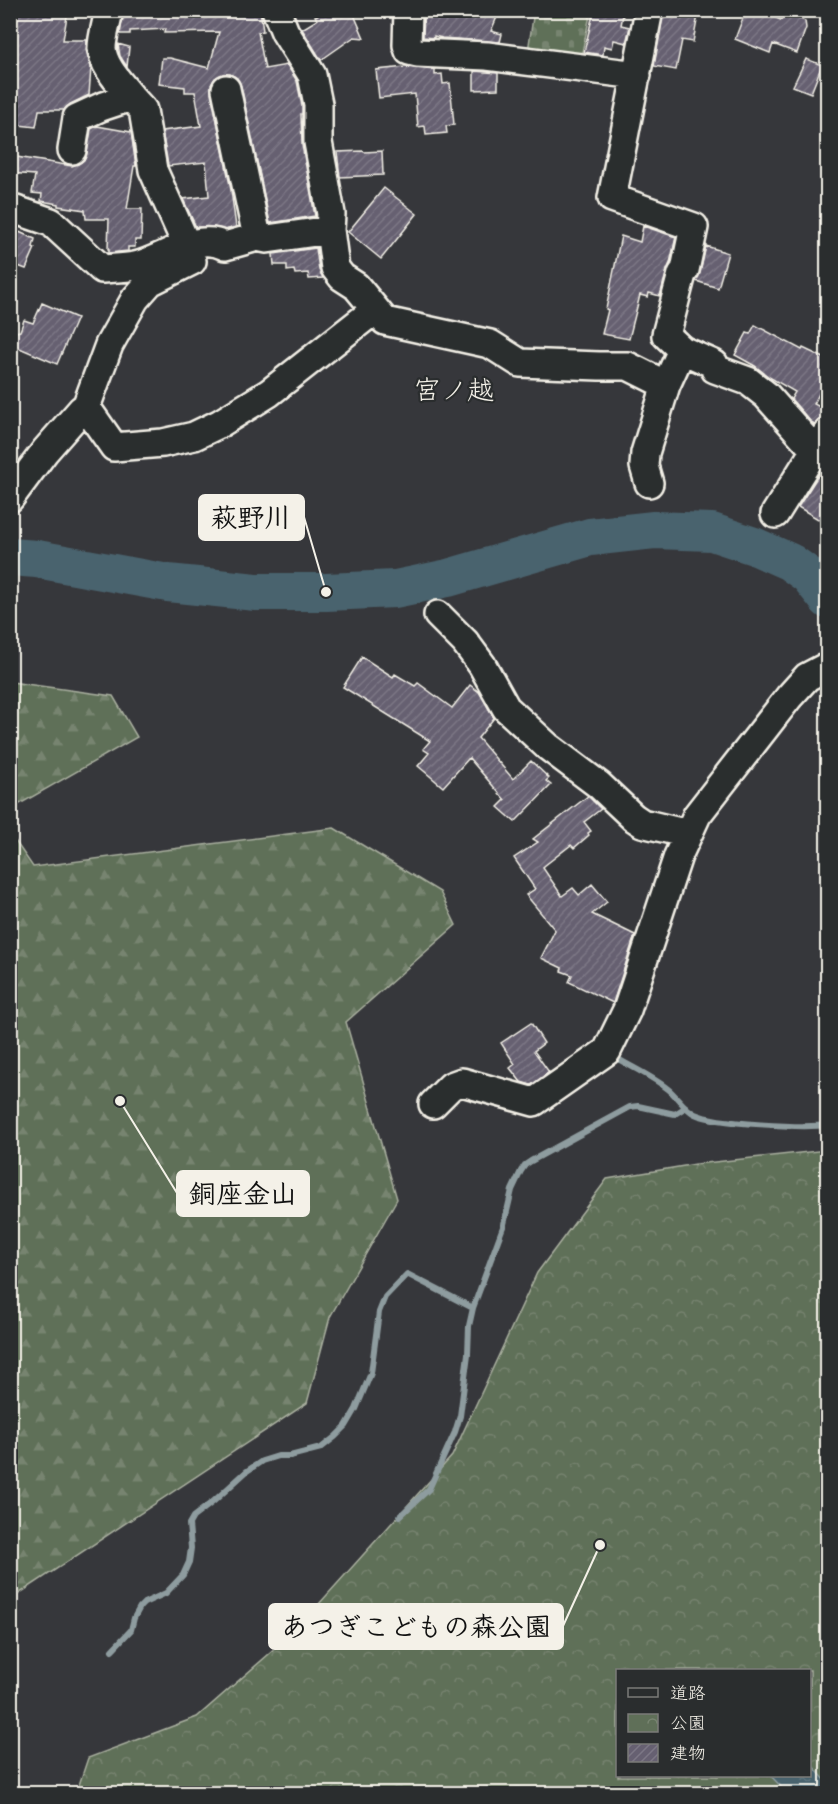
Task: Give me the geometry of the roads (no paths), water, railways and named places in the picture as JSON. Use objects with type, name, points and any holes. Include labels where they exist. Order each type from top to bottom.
[{"type":"street","points":[[109,10],[102,48],[105,60],[143,110],[153,170],[186,246]]},
{"type":"street","points":[[276,10],[285,32],[312,75],[318,104],[318,141],[331,214],[330,230],[335,268],[342,277],[356,286],[385,321],[490,344],[520,363],[628,366],[666,385]]},
{"type":"street","points":[[408,10],[407,45],[409,51],[487,56],[637,75]]},
{"type":"street","points":[[649,10],[612,198],[694,227],[685,270],[666,335],[682,350],[714,364],[715,369],[748,381],[821,441],[775,514]]},
{"type":"street","points":[[226,89],[257,237]]},
{"type":"street","points":[[72,150],[77,118],[132,97]]},
{"type":"street","points":[[10,208],[51,222],[102,269],[136,266],[196,243],[216,242],[225,246]]},
{"type":"street","points":[[10,498],[45,451],[82,409],[87,407],[109,345],[135,299],[150,282],[225,246],[257,237],[267,238],[330,230]]},
{"type":"street","points":[[87,407],[114,447],[163,444],[194,436],[219,424],[269,393],[376,311]]},
{"type":"street","points":[[649,483],[644,466],[645,453],[666,385],[682,350]]},
{"type":"street","points":[[438,615],[465,642],[482,665],[506,708],[547,746],[599,785],[642,823],[688,834]]},
{"type":"street","points":[[434,1104],[451,1086],[462,1082],[534,1102],[607,1051],[627,1010],[678,856],[697,815],[754,741],[817,672]]},
{"type":"water","points":[[811,1764],[827,1782],[827,1789],[823,1793],[787,1793],[772,1777],[811,1777]]},
{"type":"waterway","points":[[10,557],[37,559],[168,583],[256,592],[326,592],[395,589],[448,578],[590,537],[654,530],[712,532],[754,546],[790,562],[808,575],[828,600]]},
{"type":"waterway","points":[[613,1056],[662,1084],[695,1114],[721,1120],[760,1124],[828,1125]]},
{"type":"waterway","points":[[400,1516],[429,1489],[455,1432],[460,1416],[469,1326],[473,1308],[504,1224],[512,1190],[525,1165],[630,1107],[638,1106],[675,1114],[686,1107]]},
{"type":"waterway","points":[[112,1650],[131,1630],[140,1607],[166,1593],[183,1575],[189,1562],[191,1548],[189,1524],[193,1517],[262,1461],[321,1448],[346,1426],[371,1373],[379,1312],[385,1297],[407,1274],[473,1308]]},
{"type":"place","name":"萩野川","points":[[326,592]]},
{"type":"place","name":"銅座金山","points":[[120,1101]]},
{"type":"place","name":"あつぎこどもの森公園","points":[[600,1545]]},
{"type":"district","name":"宮ノ越","points":[[454,390]]}]
